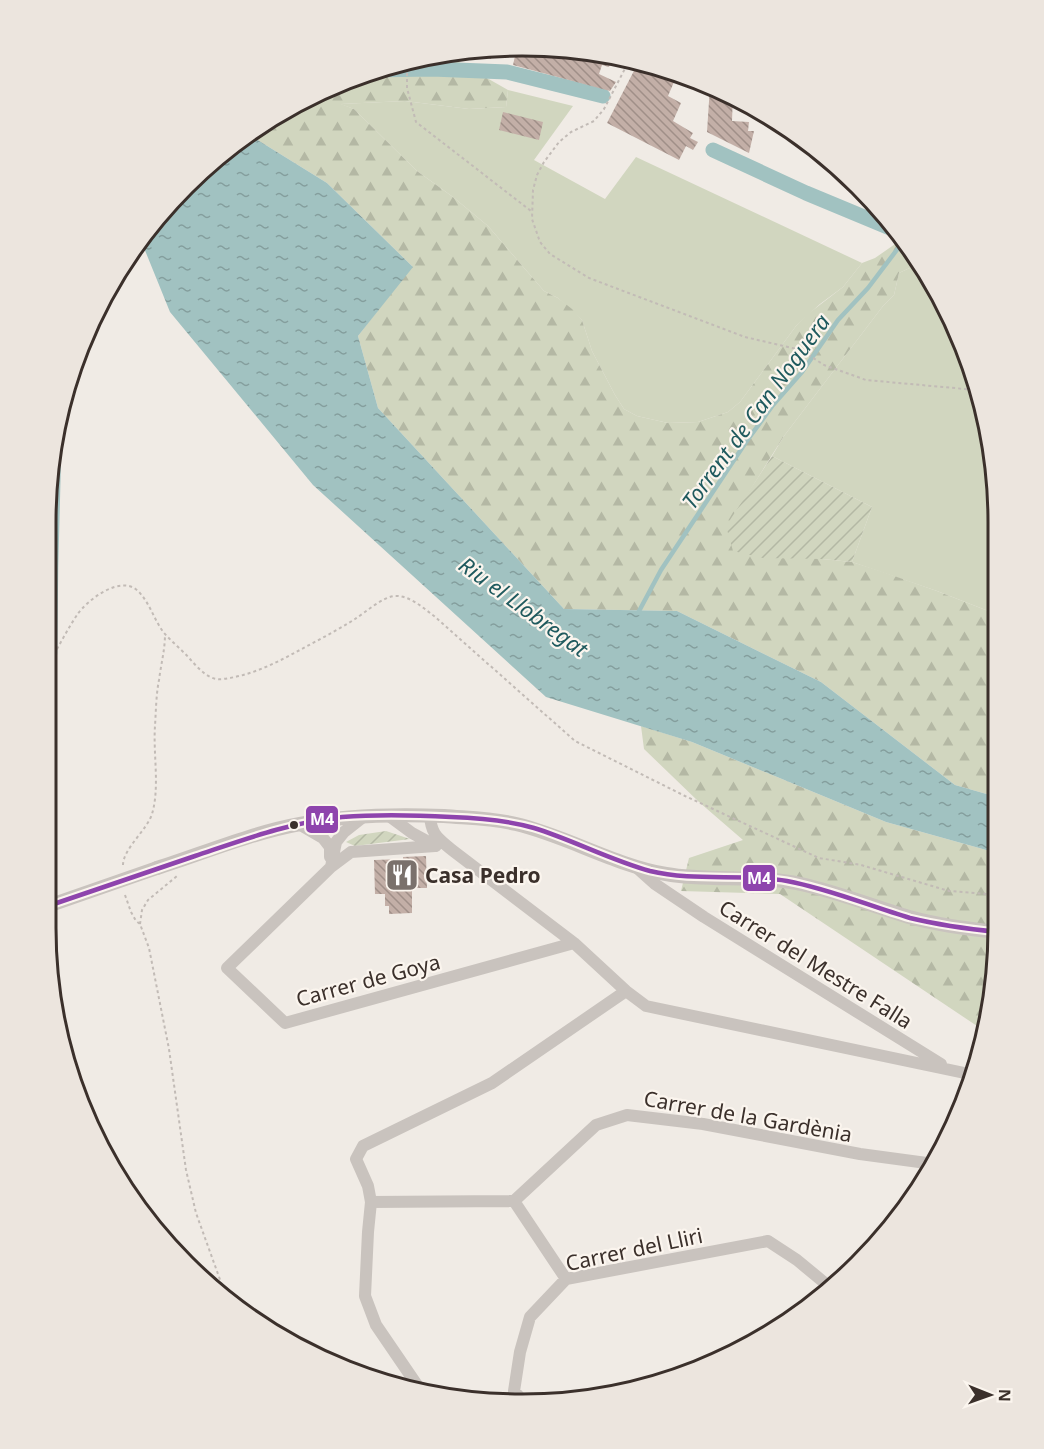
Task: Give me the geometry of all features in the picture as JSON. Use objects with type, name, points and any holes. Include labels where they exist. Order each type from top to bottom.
[{"type":"street","points":[[430,815],[431,827],[435,835],[574,943],[626,991],[646,1006],[965,1073]]},
{"type":"street","points":[[56,903],[266,832],[299,824],[329,819],[430,815],[513,823],[544,831],[635,867],[665,874],[694,878],[777,880],[828,891],[911,918],[988,931]]},
{"type":"street","points":[[389,816],[435,846],[452,850]]},
{"type":"street","points":[[331,867],[336,842],[344,832],[363,817]]},
{"type":"street","points":[[299,824],[323,838],[330,847],[331,867]]},
{"type":"street","name":"Carrer de Goya","points":[[435,846],[351,852],[331,867],[227,968],[285,1023],[574,943]]},
{"type":"street","name":"Carrer del Mestre Falla","points":[[635,867],[655,884],[704,917],[950,1069]]},
{"type":"street","points":[[414,1381],[376,1325],[365,1296],[371,1202],[368,1186],[356,1159],[363,1146],[492,1083],[626,991]]},
{"type":"street","name":"Carrer de la Gardènia","points":[[514,1201],[596,1125],[627,1115],[703,1124],[860,1154],[924,1163]]},
{"type":"street","points":[[371,1202],[514,1201],[566,1279]]},
{"type":"street","name":"Carrer del Lliri","points":[[517,1394],[514,1391],[520,1352],[530,1317],[566,1279],[768,1241],[797,1260],[824,1283]]},
{"type":"path","points":[[626,67],[604,109],[594,120],[571,132],[559,142],[537,175],[532,190],[532,212],[537,235],[550,254],[589,278],[745,337],[801,350],[824,365],[866,380],[969,389]]},
{"type":"path","points":[[407,70],[407,88],[416,122],[532,212]]},
{"type":"path","points":[[56,652],[79,613],[100,594],[112,587],[127,585],[136,589],[149,604],[165,633],[200,670],[208,676],[221,680],[270,666],[353,621],[391,597],[400,596],[411,600],[434,616],[575,741],[675,791],[819,858],[861,865],[950,891],[988,894]]},
{"type":"path","points":[[124,871],[123,861],[152,816],[155,797],[158,682],[165,649],[165,633]]},
{"type":"path","points":[[140,924],[142,910],[148,900],[182,873]]},
{"type":"path","points":[[124,891],[131,912],[140,924],[149,948],[169,1049],[196,1214],[223,1285]]},
{"type":"green space","points":[[455,60],[508,90],[506,107],[469,109],[405,101],[341,104],[354,109],[417,171],[488,226],[544,291],[572,309],[582,320],[592,351],[624,409],[637,416],[668,423],[698,422],[728,412],[740,402],[796,326],[843,287],[862,263],[875,258],[896,243],[912,267],[899,273],[894,295],[883,306],[784,436],[727,527],[822,559],[852,562],[988,611],[988,794],[955,785],[821,682],[677,611],[564,609],[378,408],[358,336],[412,266],[327,183],[256,139],[289,118],[343,91],[401,71],[431,64]]},
{"type":"green space","points":[[508,90],[573,106],[534,160],[605,199],[636,157],[862,263],[843,287],[796,326],[740,402],[728,412],[698,422],[668,423],[637,416],[624,409],[615,395],[592,351],[582,320],[558,298],[544,291],[488,226],[417,171],[354,109],[340,104],[405,101],[469,109],[506,107]]},
{"type":"green space","points":[[912,267],[926,289],[953,343],[973,401],[985,461],[988,491],[988,611],[852,562],[872,507],[772,456],[784,436],[883,306],[894,295],[899,273]]},
{"type":"green space","points":[[772,456],[872,507],[852,562],[763,558],[733,551],[726,526]]},
{"type":"green space","points":[[641,726],[692,742],[886,822],[988,850],[988,958],[978,1026],[780,894],[681,891],[689,858],[743,840],[644,749]]},
{"type":"green space","points":[[386,831],[410,839],[355,846],[346,842],[359,835]]},
{"type":"water","name":"Riu el Llobregat","points":[[256,139],[327,183],[413,267],[358,336],[378,408],[564,609],[677,611],[821,682],[955,785],[988,794],[988,850],[886,822],[692,742],[546,697],[313,485],[170,312],[144,249],[171,214],[214,171]]},
{"type":"building","points":[[515,56],[583,59],[610,63],[609,67],[602,65],[599,74],[616,82],[610,91],[513,65]]},
{"type":"building","points":[[635,69],[674,82],[668,96],[681,103],[673,121],[693,133],[690,138],[698,142],[693,150],[686,146],[679,160],[607,123]]},
{"type":"building","points":[[709,95],[733,106],[732,121],[749,122],[748,131],[754,131],[749,153],[707,132]]},
{"type":"building","points":[[503,112],[543,122],[539,140],[499,130]]},
{"type":"building","points":[[426,856],[427,888],[412,888],[412,913],[389,914],[389,906],[385,906],[385,894],[375,894],[374,860]]},
{"type":"waterway","points":[[408,69],[507,72],[603,96]]},
{"type":"waterway","points":[[713,150],[881,224]]},
{"type":"waterway","name":"Torrent de Can Noguera","points":[[638,613],[661,570],[746,442],[773,405],[802,372],[838,320],[868,288],[899,247]]},
{"type":"waterway","points":[[56,568],[59,464]]},
{"type":"transit line","name":"M4","points":[[56,903],[286,827],[342,817],[410,815],[514,823],[549,833],[650,871],[684,876],[787,881],[834,893],[910,918],[988,931]]},
{"type":"place","name":"Casa Pedro","points":[[402,875]]}]
